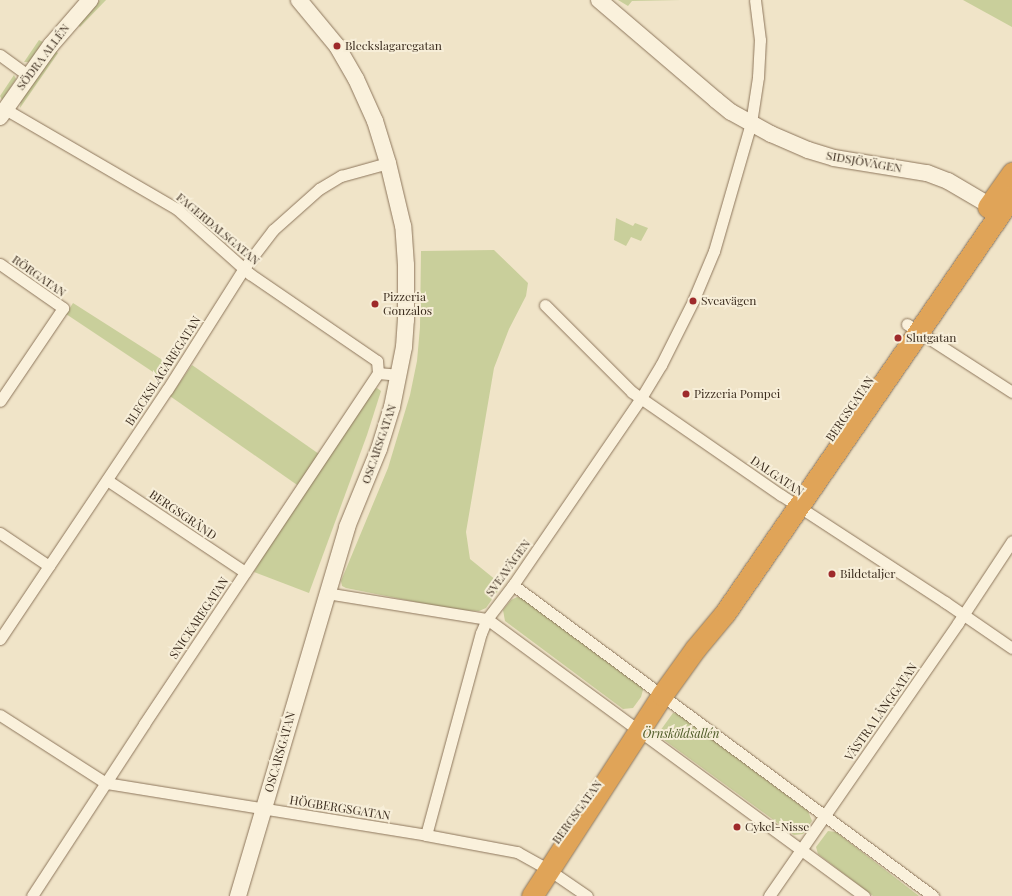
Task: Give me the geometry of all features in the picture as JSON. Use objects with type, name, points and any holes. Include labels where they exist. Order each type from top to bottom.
[{"type":"highway","name":"BERGSGATAN","points":[[518,896],[545,867],[695,649],[714,605],[794,504],[913,328],[1001,205],[1012,173]]},
{"type":"highway","name":"BERGSGATAN","points":[[532,896],[545,867]]},
{"type":"main road","name":"SÖDRA ALLÉN","points":[[3,113],[28,75],[55,40],[90,0]]},
{"type":"main road","name":"OSCARSGATAN","points":[[238,896],[326,593],[347,528],[379,449],[392,407],[399,375],[406,320],[406,265],[403,226],[388,163],[375,121],[356,79],[337,46],[299,0]]},
{"type":"main road","name":"SIDSJÖVÄGEN","points":[[599,0],[731,112],[770,134],[808,150],[834,158],[927,173],[1001,205]]},
{"type":"street","name":"SVEAVÄGEN","points":[[426,835],[481,633],[487,619],[513,585],[641,398],[661,365],[693,301],[714,251],[751,123],[758,77],[760,40],[755,0]]},
{"type":"street","points":[[0,55],[28,75]]},
{"type":"street","name":"FAGERDALSGATAN","points":[[3,113],[177,209],[244,268],[377,360],[378,373]]},
{"type":"street","name":"BLECKSLAGAREGATAN","points":[[0,639],[174,379],[244,268],[273,230],[319,189],[341,176],[388,163]]},
{"type":"street","name":"RÖRGATAN","points":[[0,264],[63,308],[0,401]]},
{"type":"street","name":"DALGATAN","points":[[545,304],[632,392],[794,504],[964,614],[1012,648]]},
{"type":"street","points":[[913,328],[1012,392]]},
{"type":"street","points":[[378,373],[399,375]]},
{"type":"street","name":"SNICKAREGATAN","points":[[32,896],[378,373]]},
{"type":"street","name":"BERGSGRÄND","points":[[107,480],[245,572]]},
{"type":"street","points":[[0,533],[48,566]]},
{"type":"street","name":"VÄSTRA LÅNGGATAN","points":[[769,896],[964,614],[1012,541]]},
{"type":"street","points":[[513,585],[932,896]]},
{"type":"street","points":[[326,593],[487,619],[801,848],[864,896]]},
{"type":"street","name":"HÖGBERGSGATAN","points":[[0,715],[106,784],[264,808],[517,852],[545,867],[587,896]]},
{"type":"green space","points":[[100,0],[106,0],[80,27],[78,25]]},
{"type":"green space","points":[[618,0],[681,0],[632,1],[628,6]]},
{"type":"green space","points":[[963,0],[1012,0],[1012,27]]},
{"type":"green space","points":[[39,40],[43,42],[29,62],[24,62]]},
{"type":"green space","points":[[55,51],[58,53],[20,108],[21,98]]},
{"type":"green space","points":[[14,75],[16,79],[2,100],[0,96]]},
{"type":"green space","points":[[616,218],[633,226],[635,223],[648,228],[641,241],[631,237],[626,246],[614,240]]},
{"type":"green space","points":[[494,250],[528,283],[526,296],[509,329],[494,368],[466,532],[470,559],[502,585],[486,608],[479,611],[456,610],[346,588],[342,586],[341,581],[388,468],[410,395],[417,361],[420,327],[421,251]]},
{"type":"green space","points":[[73,303],[164,361],[168,361],[159,376],[66,314]]},
{"type":"green space","points":[[192,365],[319,454],[297,485],[170,396]]},
{"type":"green space","points":[[377,388],[381,391],[367,435],[309,593],[254,572],[266,550],[373,390]]},
{"type":"green space","name":"Örnsköldsallén","points":[[517,597],[524,598],[642,686],[643,690],[641,697],[633,708],[623,709],[505,621],[503,610],[511,600]]},
{"type":"green space","name":"Örnsköldsallén","points":[[673,713],[679,714],[808,811],[812,821],[803,834],[794,835],[660,737],[660,731]]},
{"type":"green space","points":[[828,831],[836,832],[919,896],[873,896],[818,854],[816,847]]},
{"type":"place","name":"Bleckslagaregatan","points":[[337,46]]},
{"type":"place","name":"Sveavägen","points":[[693,301]]},
{"type":"place","name":"Pizzeria Gonzalos","points":[[375,304]]},
{"type":"place","name":"Slutgatan","points":[[898,338]]},
{"type":"place","name":"Pizzeria Pompei","points":[[686,394]]},
{"type":"place","name":"Bildetaljer","points":[[832,574]]},
{"type":"place","name":"Cykel-Nisse","points":[[737,827]]}]
